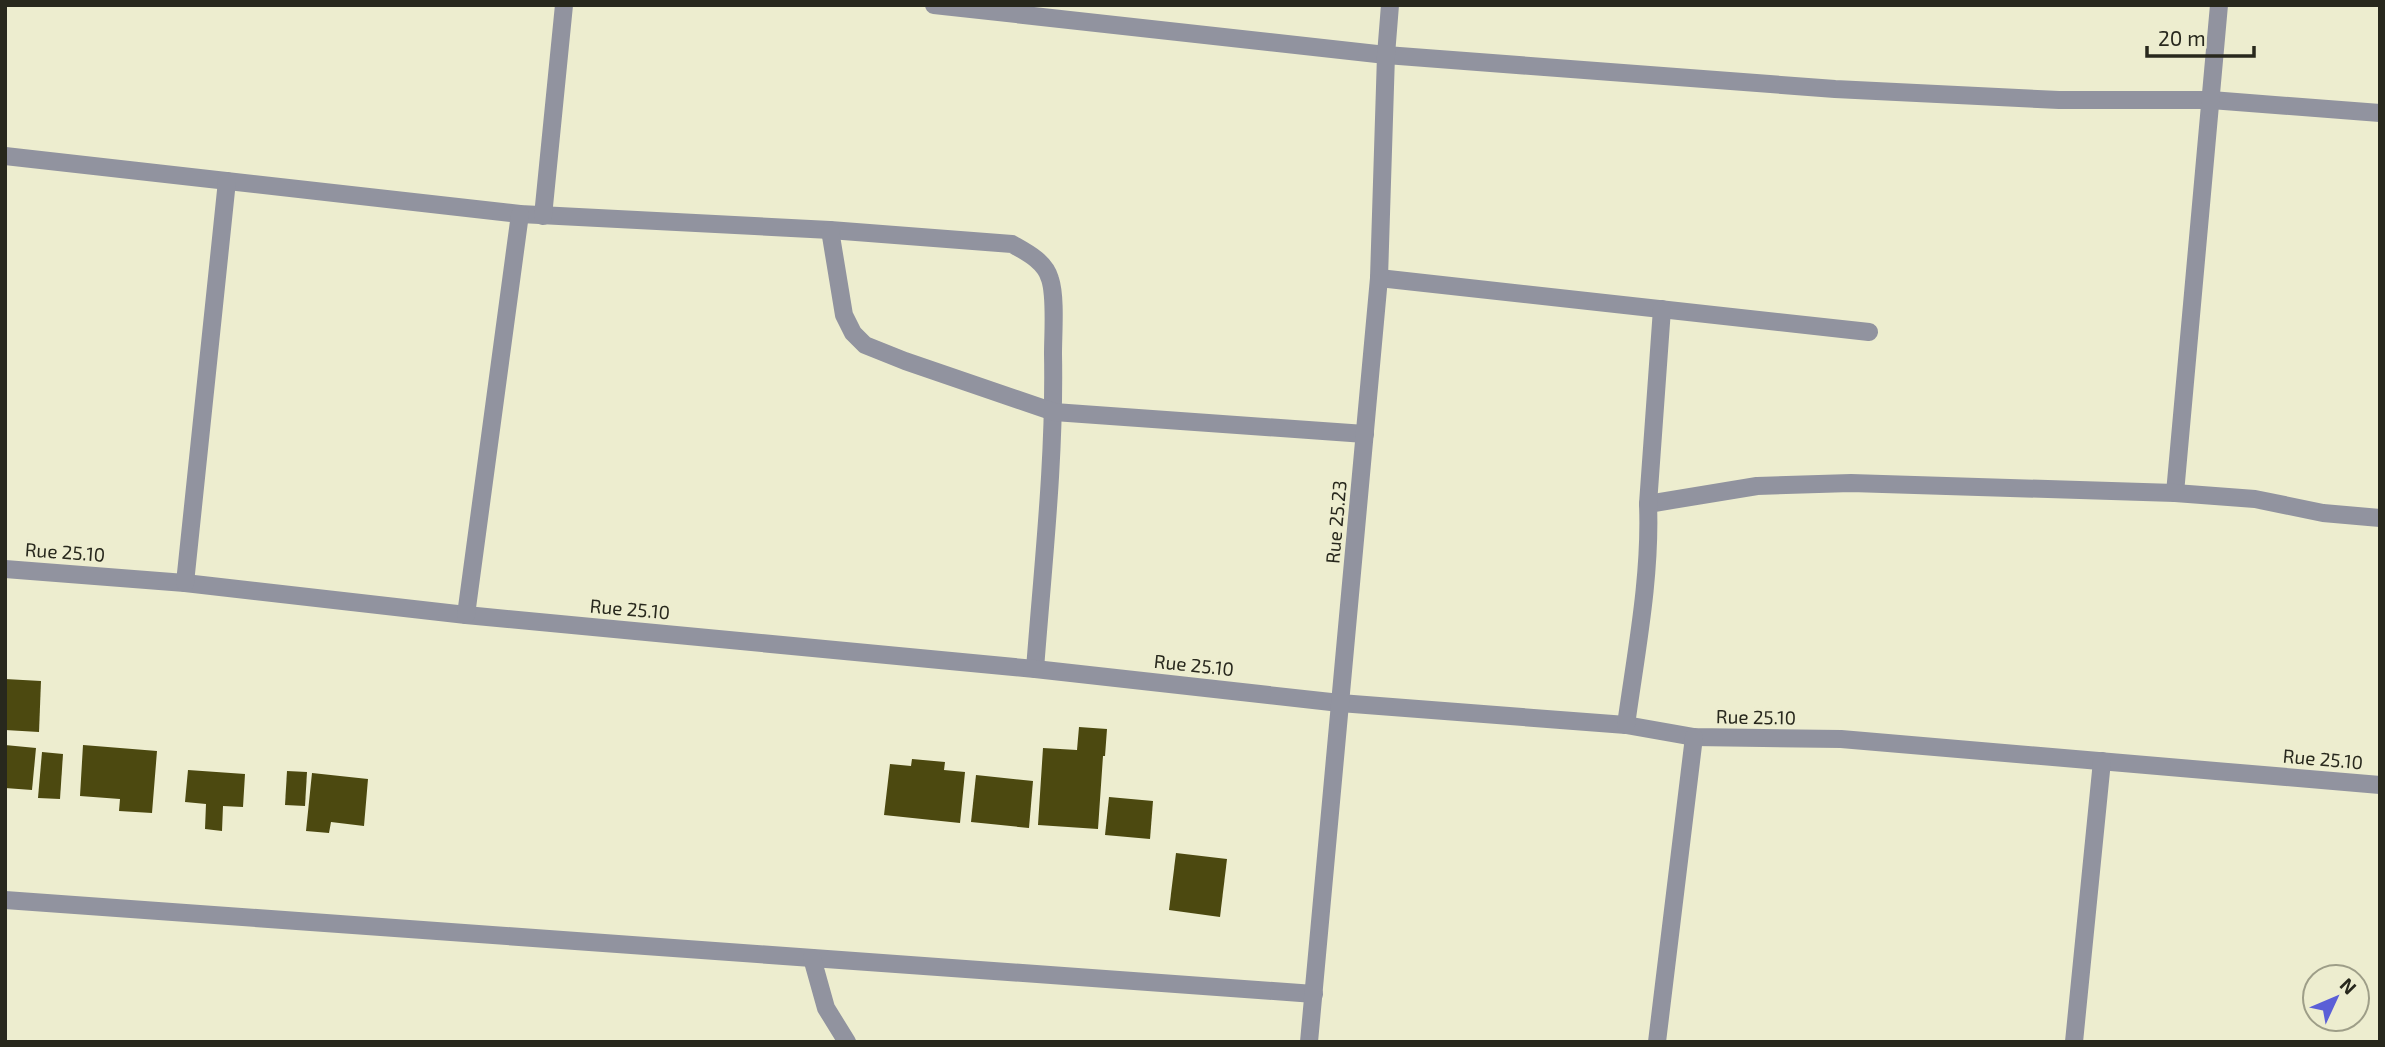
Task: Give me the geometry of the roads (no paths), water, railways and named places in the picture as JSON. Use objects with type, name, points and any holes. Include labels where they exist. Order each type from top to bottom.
[{"type":"street","points":[[543,216],[564,5]]},
{"type":"street","points":[[934,5],[1386,55],[1835,89],[2059,100],[2211,100],[2380,113]]},
{"type":"street","name":"Rue 25.23","points":[[1309,1042],[1379,278],[1386,55],[1391,5]]},
{"type":"street","points":[[2175,493],[2219,5]]},
{"type":"street","points":[[5,156],[520,215],[831,230],[1012,244],[1042,264],[1050,278],[1054,412],[1035,669]]},
{"type":"street","points":[[185,583],[227,181]]},
{"type":"street","points":[[466,615],[520,215]]},
{"type":"street","points":[[831,230],[844,316],[853,333],[865,345],[1054,412],[1364,434]]},
{"type":"street","points":[[1379,278],[1869,331]]},
{"type":"street","points":[[1626,725],[1649,529],[1648,503],[1662,309]]},
{"type":"street","points":[[1648,503],[1757,486],[1852,483],[2175,493],[2255,499],[2323,513],[2380,518]]},
{"type":"street","name":"Rue 25.10","points":[[5,569],[185,583],[466,615],[1035,669],[1340,703],[1626,725],[1694,737],[1841,739],[2380,785]]},
{"type":"street","points":[[1657,1042],[1694,737]]},
{"type":"street","points":[[2074,1042],[2102,761]]},
{"type":"street","points":[[5,900],[1314,994]]},
{"type":"street","points":[[811,958],[826,1008],[847,1042]]}]
